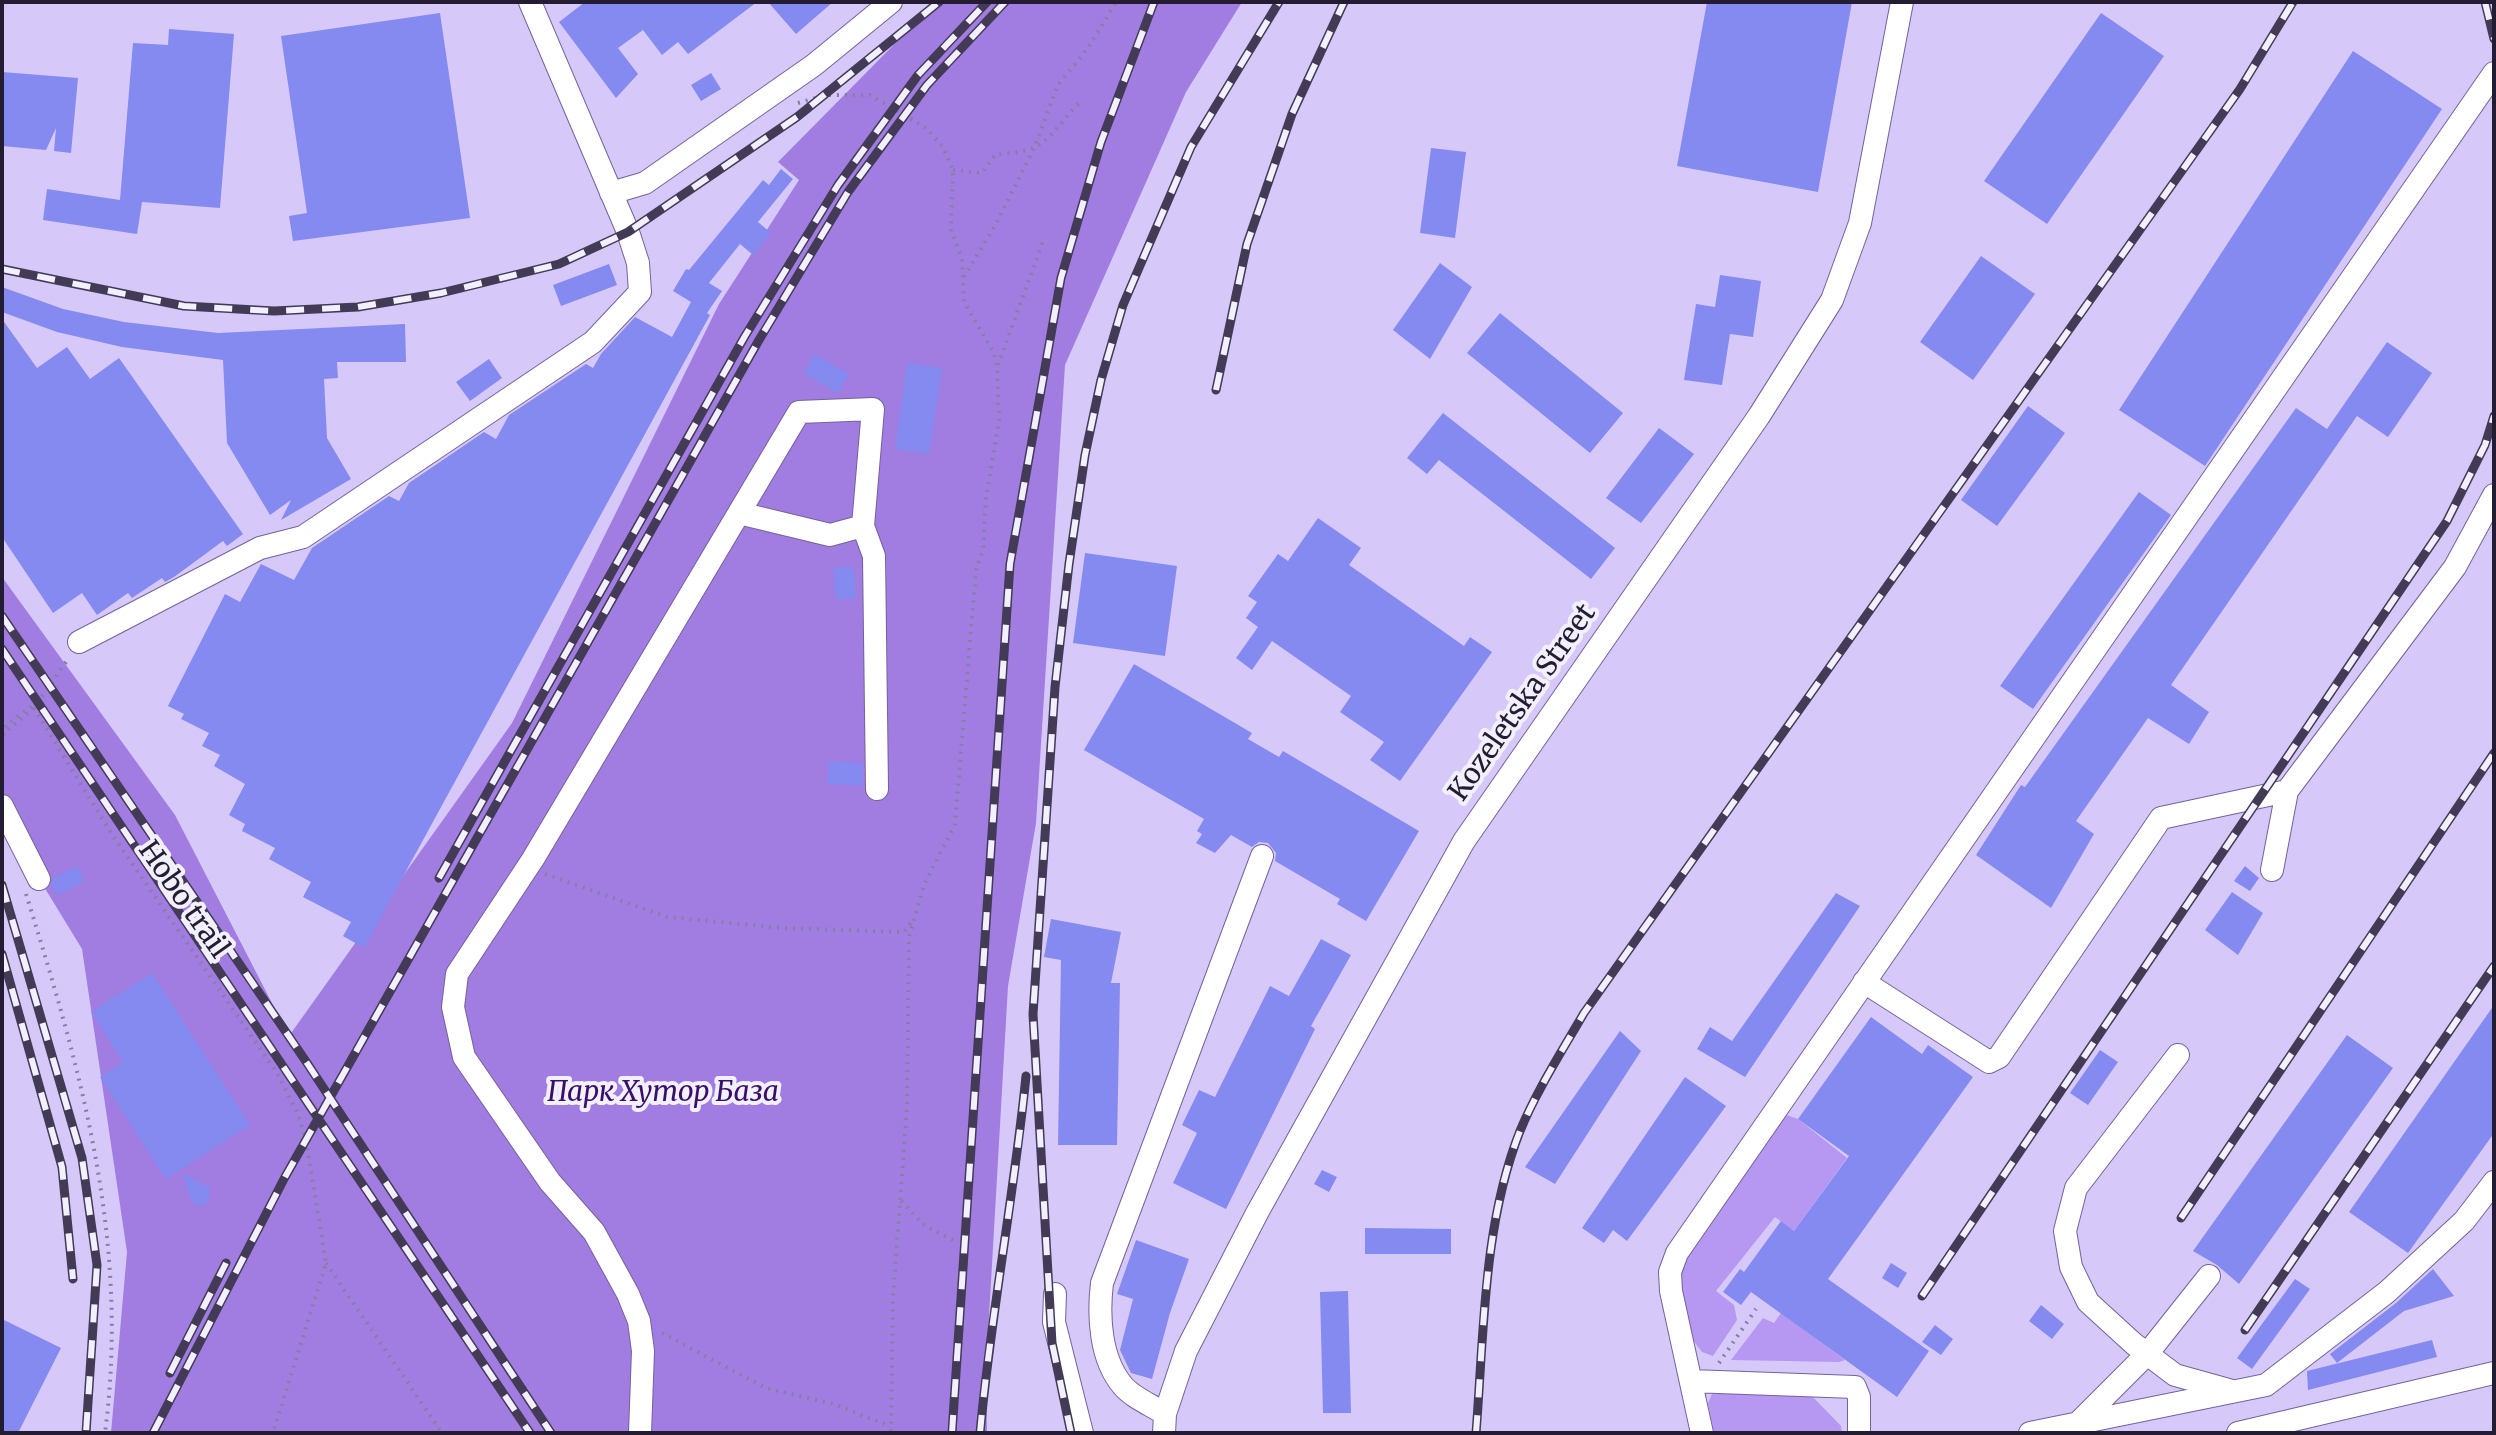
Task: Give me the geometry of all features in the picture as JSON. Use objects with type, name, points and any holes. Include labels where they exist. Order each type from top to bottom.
[{"type":"street","points":[[79,642],[260,548],[303,537],[593,342],[640,292],[638,263],[530,2]]},
{"type":"street","points":[[611,193],[645,183],[814,65],[891,2]]},
{"type":"street","name":"Kozeletska Street","points":[[1164,1424],[1186,1351],[1257,1213],[1464,841],[1759,416],[1832,300],[1860,223],[1902,2]]},
{"type":"street","points":[[1702,1433],[1699,1382],[1671,1291],[1670,1272],[1677,1253],[2494,73]]},
{"type":"street","points":[[640,1433],[643,1351],[639,1321],[594,1232],[550,1182],[464,1057],[453,1007],[457,974],[527,868],[799,412],[873,409],[863,526],[874,556],[877,789]]},
{"type":"street","points":[[2272,870],[2287,791],[2455,567],[2494,495]]},
{"type":"street","points":[[739,513],[830,535],[863,526]]},
{"type":"street","points":[[1864,982],[1981,1060],[1989,1062],[1999,1057],[2161,818],[2287,791]]},
{"type":"street","points":[[2,806],[31,881]]},
{"type":"street","points":[[1164,1424],[1123,1387],[1110,1361],[1098,1319],[1102,1283],[1262,856]]},
{"type":"street","points":[[2178,1055],[2076,1188],[2065,1231],[2071,1267],[2088,1302],[2175,1375],[2234,1391]]},
{"type":"street","points":[[2030,1433],[2266,1385],[2387,1292],[2464,1221],[2494,1182]]},
{"type":"street","points":[[2078,1423],[2147,1354],[2209,1276]]},
{"type":"street","points":[[1055,1294],[1054,1322],[1082,1433]]},
{"type":"street","points":[[2238,1433],[2494,1373]]},
{"type":"street","points":[[1699,1382],[1855,1387],[1859,1397],[1859,1433]]},
{"type":"path","points":[[963,279],[996,224],[1034,148],[1058,85],[1088,48],[1116,2]]},
{"type":"path","points":[[639,1321],[766,1388],[834,1404],[891,1430],[893,1297],[907,1107],[909,937],[924,885],[955,824],[976,570],[983,549],[986,498],[999,421],[997,367],[994,353],[964,302],[962,259],[951,230],[953,170],[943,147],[926,128],[870,95],[827,95],[801,101],[788,109]]},
{"type":"path","points":[[953,170],[982,173],[995,155],[1034,148],[1051,135],[1065,114],[1083,100]]},
{"type":"path","points":[[997,367],[1043,241]]},
{"type":"path","points":[[2,736],[36,705],[79,642]]},
{"type":"path","name":"Hobo trail","points":[[36,705],[113,836],[277,1073],[298,1114],[326,1263]]},
{"type":"path","points":[[527,868],[667,917],[783,928],[904,932],[916,917]]},
{"type":"path","points":[[31,881],[100,1168],[112,1287],[105,1433]]},
{"type":"path","points":[[901,1201],[925,1226],[955,1241]]},
{"type":"path","points":[[273,1433],[326,1263]]},
{"type":"path","points":[[326,1263],[442,1433]]},
{"type":"path","points":[[1699,1382],[1756,1309]]},
{"type":"shaded area","points":[[1781,1113],[1798,1119],[1847,1158],[1794,1231],[1775,1217],[1716,1291],[1734,1305],[1737,1320],[1713,1356],[1702,1352],[1693,1340],[1677,1274],[1688,1243]]},
{"type":"shaded area","points":[[1781,1313],[1845,1360],[1731,1360],[1763,1318],[1774,1323]]},
{"type":"shaded area","points":[[1724,1390],[1811,1395],[1841,1426],[1842,1433],[1714,1433],[1708,1403],[1712,1394]]},
{"type":"green space","name":"Парк Хутор База","points":[[936,2],[1242,2],[1186,92],[1065,365],[1036,823],[1008,986],[986,1369],[987,1433],[111,1433],[127,1252],[82,949],[2,818],[2,577],[175,815],[289,1036],[512,723],[719,304],[799,180],[778,162]]},
{"type":"building","points":[[585,2],[757,2],[688,54],[678,42],[662,55],[643,30],[618,48],[638,74],[616,98],[559,22]]},
{"type":"building","points":[[768,2],[833,2],[796,34]]},
{"type":"building","points":[[1707,2],[1852,2],[1818,192],[1677,166]]},
{"type":"building","points":[[440,13],[470,218],[293,241],[289,216],[307,213],[281,36]]},
{"type":"building","points":[[2101,13],[2164,56],[2047,224],[1984,181]]},
{"type":"building","points":[[169,29],[234,34],[220,208],[142,202],[137,234],[43,220],[47,189],[120,200],[133,43],[168,45]]},
{"type":"building","points":[[2353,51],[2442,109],[2205,466],[2119,410]]},
{"type":"building","points":[[2,72],[78,78],[71,153],[54,151],[56,128],[46,150],[2,146]]},
{"type":"building","points":[[711,73],[721,89],[701,101],[691,85]]},
{"type":"building","points":[[1431,148],[1466,152],[1455,238],[1420,233]]},
{"type":"building","points":[[781,169],[793,179],[758,222],[771,233],[753,255],[740,244],[709,283],[722,291],[707,313],[710,315],[364,948],[343,936],[351,922],[303,897],[311,882],[269,859],[275,848],[242,831],[245,824],[229,815],[245,784],[214,766],[220,755],[202,746],[209,733],[181,719],[184,714],[168,706],[225,594],[240,602],[261,564],[294,580],[312,548],[389,496],[399,501],[409,483],[484,432],[496,439],[509,415],[586,364],[593,368],[601,354],[635,317],[672,337],[691,302],[673,291],[686,269],[689,270],[763,180],[769,185]]},
{"type":"building","points":[[1981,256],[2035,294],[1973,380],[1920,342]]},
{"type":"building","points":[[1440,263],[1472,287],[1430,359],[1393,330]]},
{"type":"building","points":[[609,264],[617,285],[561,306],[553,285]]},
{"type":"building","points":[[1720,275],[1761,281],[1753,337],[1730,334],[1722,385],[1684,380],[1696,304],[1715,307]]},
{"type":"building","points":[[2,287],[63,309],[124,322],[218,333],[405,324],[406,362],[337,362],[338,378],[324,379],[327,438],[351,479],[281,520],[291,500],[270,515],[227,443],[223,360],[122,347],[57,332],[2,312]]},
{"type":"building","points":[[1500,313],[1623,413],[1590,453],[1467,353]]},
{"type":"building","points":[[2,319],[37,368],[67,347],[90,379],[119,358],[243,534],[227,546],[223,541],[165,582],[162,578],[132,598],[128,593],[97,615],[82,593],[53,613],[2,537]]},
{"type":"building","points":[[2387,342],[2432,373],[2388,437],[2357,416],[2171,685],[2209,712],[2189,744],[2148,718],[2076,821],[2094,834],[2051,908],[1976,855],[2021,785],[2025,787],[2296,408],[2327,429]]},
{"type":"building","points":[[814,354],[849,374],[838,393],[804,373]]},
{"type":"building","points":[[489,359],[502,378],[470,401],[456,382]]},
{"type":"building","points":[[907,363],[942,368],[929,454],[895,449]]},
{"type":"building","points":[[2028,406],[2065,433],[1997,526],[1961,500]]},
{"type":"building","points":[[1443,413],[1615,548],[1591,579],[1439,460],[1427,474],[1407,458]]},
{"type":"building","points":[[1659,428],[1694,454],[1641,523],[1606,498]]},
{"type":"building","points":[[2139,492],[2171,515],[2033,709],[2000,686]]},
{"type":"building","points":[[1318,518],[1361,548],[1349,565],[1464,646],[1470,637],[1492,652],[1400,781],[1370,760],[1384,742],[1340,712],[1351,696],[1272,641],[1252,670],[1236,658],[1258,627],[1246,618],[1257,602],[1248,596],[1278,554],[1288,561]]},
{"type":"building","points":[[1085,553],[1177,566],[1165,656],[1073,643]]},
{"type":"building","points":[[853,566],[856,598],[836,600],[833,568]]},
{"type":"building","points":[[1134,664],[1252,733],[1248,739],[1279,757],[1283,751],[1419,831],[1366,921],[1337,904],[1340,899],[1275,861],[1276,853],[1268,843],[1259,842],[1252,847],[1231,835],[1215,853],[1196,843],[1202,834],[1197,831],[1204,819],[1084,750]]},
{"type":"building","points":[[829,761],[863,763],[863,786],[827,784]]},
{"type":"building","points":[[77,866],[85,881],[57,895],[51,885],[53,878]]},
{"type":"building","points":[[2245,866],[2259,878],[2250,891],[2234,881]]},
{"type":"building","points":[[2232,892],[2263,913],[2238,955],[2205,930]]},
{"type":"building","points":[[1836,893],[1860,906],[1745,1077],[1697,1049],[1710,1027],[1732,1041]]},
{"type":"building","points":[[1051,919],[1121,932],[1111,983],[1120,983],[1117,1145],[1058,1145],[1061,960],[1044,957]]},
{"type":"building","points":[[1321,939],[1351,955],[1311,1026],[1315,1029],[1226,1209],[1173,1183],[1197,1133],[1182,1125],[1199,1090],[1215,1097],[1270,986],[1289,996]]},
{"type":"building","points":[[152,973],[250,1125],[166,1179],[100,1077],[123,1062],[91,1012]]},
{"type":"building","points":[[2494,1005],[2494,1133],[2408,1253],[2349,1212]]},
{"type":"building","points":[[1871,1017],[1922,1054],[1928,1045],[1973,1077],[1828,1279],[1929,1351],[1897,1397],[1751,1292],[1741,1305],[1723,1292],[1740,1269],[1744,1272],[1781,1221],[1794,1231],[1849,1156],[1798,1119]]},
{"type":"building","points":[[1620,1031],[1641,1051],[1555,1184],[1525,1167]]},
{"type":"building","points":[[2347,1035],[2393,1068],[2239,1284],[2217,1265],[2193,1251]]},
{"type":"building","points":[[2100,1050],[2118,1062],[2088,1105],[2070,1093]]},
{"type":"building","points":[[1685,1077],[1726,1106],[1627,1241],[1613,1230],[1604,1243],[1582,1228]]},
{"type":"building","points":[[1322,1170],[1337,1177],[1329,1192],[1314,1184]]},
{"type":"building","points":[[183,1173],[210,1188],[209,1202],[198,1206],[191,1202]]},
{"type":"building","points":[[1365,1228],[1451,1229],[1451,1254],[1365,1254]]},
{"type":"building","points":[[1136,1240],[1189,1259],[1152,1379],[1131,1373],[1120,1350],[1133,1299],[1117,1294]]},
{"type":"building","points":[[1891,1263],[1907,1273],[1898,1288],[1882,1278]]},
{"type":"building","points":[[2433,1269],[2454,1296],[2404,1311],[2337,1363],[2330,1354],[2396,1303]]},
{"type":"building","points":[[2295,1279],[2310,1289],[2252,1369],[2237,1358]]},
{"type":"building","points":[[1348,1291],[1351,1413],[1323,1413],[1320,1292]]},
{"type":"building","points":[[2041,1305],[2064,1324],[2052,1339],[2029,1321]]},
{"type":"building","points":[[2,1319],[61,1348],[18,1433],[2,1433]]},
{"type":"building","points":[[1935,1325],[1953,1339],[1941,1355],[1922,1342]]},
{"type":"building","points":[[2432,1340],[2437,1357],[2308,1390],[2307,1371]]},
{"type":"railway","points":[[2,269],[184,306],[274,311],[358,307],[441,293],[559,264],[628,232],[797,117],[939,2]]},
{"type":"railway","points":[[439,878],[745,336],[838,185],[918,75],[987,2]]},
{"type":"railway","points":[[153,1433],[285,1177],[759,340],[848,192],[927,85],[1005,2]]},
{"type":"railway","points":[[952,1433],[1010,564],[1061,278],[1101,142],[1154,2]]},
{"type":"railway","points":[[1071,1433],[1052,1343],[1033,1014],[1055,687],[1069,564],[1085,455],[1101,380],[1123,305],[1191,147],[1279,2]]},
{"type":"railway","points":[[1216,390],[1247,244],[1292,114],[1344,2]]},
{"type":"railway","points":[[1476,1433],[1487,1280],[1499,1204],[1520,1131],[1550,1071],[1584,1013],[2240,89],[2293,2]]},
{"type":"railway","points":[[2485,2],[2494,39]]},
{"type":"railway","points":[[1922,1296],[2447,521],[2485,445],[2494,416]]},
{"type":"railway","points":[[2,616],[305,1060],[551,1433]]},
{"type":"railway","points":[[2,649],[530,1433]]},
{"type":"railway","points":[[2181,1218],[2494,753]]},
{"type":"railway","points":[[2,885],[82,1158],[97,1265],[86,1433]]},
{"type":"railway","points":[[2,954],[62,1167],[73,1279]]},
{"type":"railway","points":[[2245,1330],[2494,966]]},
{"type":"railway","points":[[980,1433],[1026,1076]]},
{"type":"railway","points":[[170,1373],[226,1263]]}]
